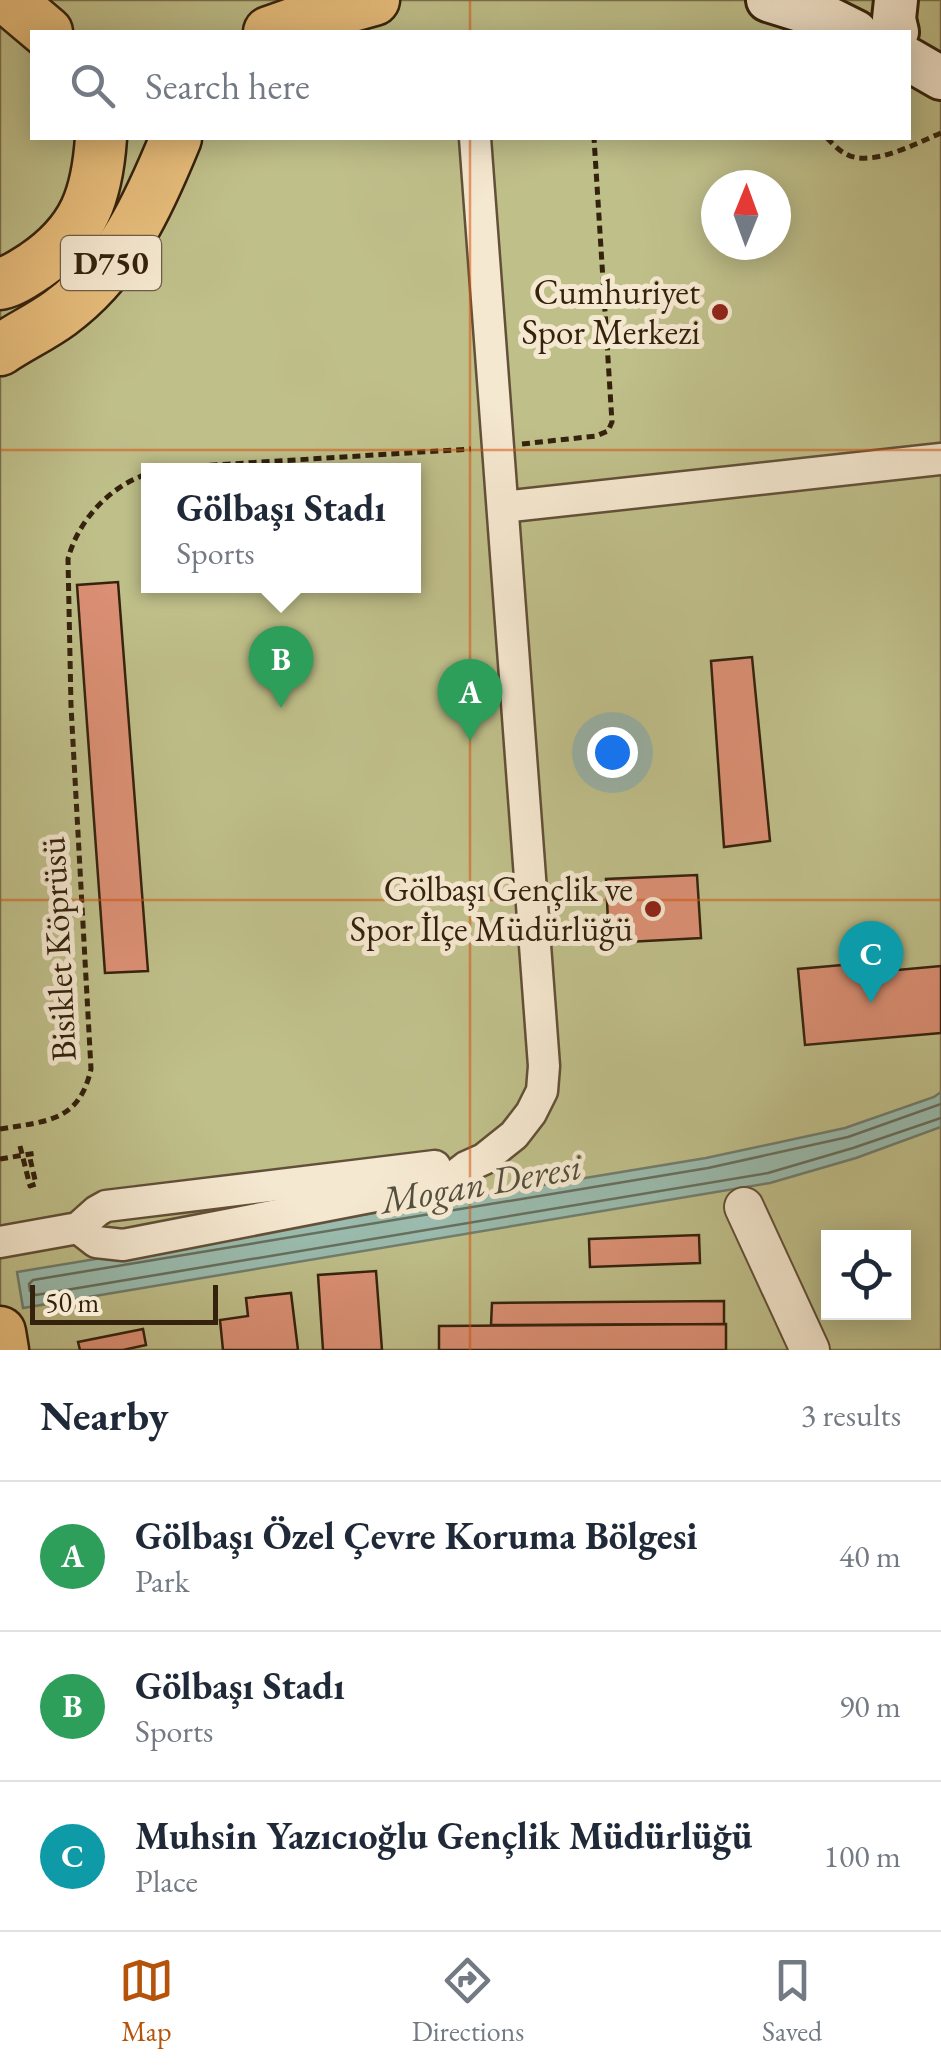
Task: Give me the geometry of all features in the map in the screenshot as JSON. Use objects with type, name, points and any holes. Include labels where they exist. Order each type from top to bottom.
[{"type":"highway","points":[[9,0],[46,30]]},
{"type":"highway","points":[[275,30],[374,0]]},
{"type":"highway","name":"D750","points":[[0,284],[40,262],[75,232],[95,185],[102,140]]},
{"type":"highway","name":"D750","points":[[0,350],[60,313],[111,263],[146,209],[175,140]]},
{"type":"highway","points":[[0,1331],[6,1350]]},
{"type":"main road","points":[[768,0],[852,30]]},
{"type":"main road","points":[[896,0],[894,20],[901,30]]},
{"type":"street","points":[[0,1242],[78,1228],[106,1206],[436,1166],[466,1167],[484,1159],[514,1135],[531,1114],[542,1090],[544,1066],[475,140]]},
{"type":"street","points":[[502,507],[941,458]]},
{"type":"street","points":[[744,1207],[810,1350]]},
{"type":"path","points":[[829,140],[846,155],[863,159],[891,154],[941,133]]},
{"type":"path","points":[[520,444],[596,436],[608,431],[612,422],[594,140]]},
{"type":"path","points":[[249,463],[481,449]]},
{"type":"path","name":"Bisiklet Köprüsü","points":[[0,1129],[69,1112],[86,1089],[91,1069],[71,706],[68,558],[73,541],[93,511],[128,480],[141,476]]},
{"type":"path","points":[[0,1159],[33,1153],[36,1184],[30,1186],[20,1146]]},
{"type":"green space","points":[[0,0],[941,0],[941,1350],[0,1350]]},
{"type":"water","points":[[941,1092],[941,1127],[856,1158],[770,1183],[23,1308],[17,1272],[706,1158],[845,1128]]},
{"type":"building","points":[[118,582],[148,971],[105,973],[77,585]]},
{"type":"building","points":[[752,657],[770,841],[724,847],[711,661]]},
{"type":"building","name":"Gölbaşı Gençlik ve Spor İlçe Müdürlüğü","points":[[697,875],[701,938],[609,943],[606,879]]},
{"type":"building","points":[[864,963],[865,973],[941,966],[941,1033],[805,1045],[798,969]]},
{"type":"building","points":[[699,1235],[700,1263],[590,1267],[589,1239]]},
{"type":"building","points":[[376,1271],[382,1350],[323,1350],[318,1275]]},
{"type":"building","points":[[291,1293],[298,1350],[223,1350],[220,1320],[248,1316],[246,1298]]},
{"type":"building","points":[[724,1301],[724,1324],[491,1325],[492,1303]]},
{"type":"building","points":[[726,1324],[726,1350],[439,1350],[439,1326]]},
{"type":"building","points":[[143,1329],[146,1345],[123,1350],[80,1350],[78,1342]]},
{"type":"place","name":"Cumhuriyet Spor Merkezi","points":[[720,312]]},
{"type":"place","name":"Gölbaşı Stadı","points":[[281,708]]},
{"type":"place","name":"Gölbaşı Özel Çevre Koruma Bölgesi","points":[[470,741]]},
{"type":"place","name":"Gölbaşı Gençlik ve Spor İlçe Müdürlüğü","points":[[653,909]]},
{"type":"place","name":"Muhsin Yazıcıoğlu Gençlik Müdürlüğü","points":[[871,1003]]},
{"type":"water label","name":"Mogan Deresi","points":[[481,1183]]}]
